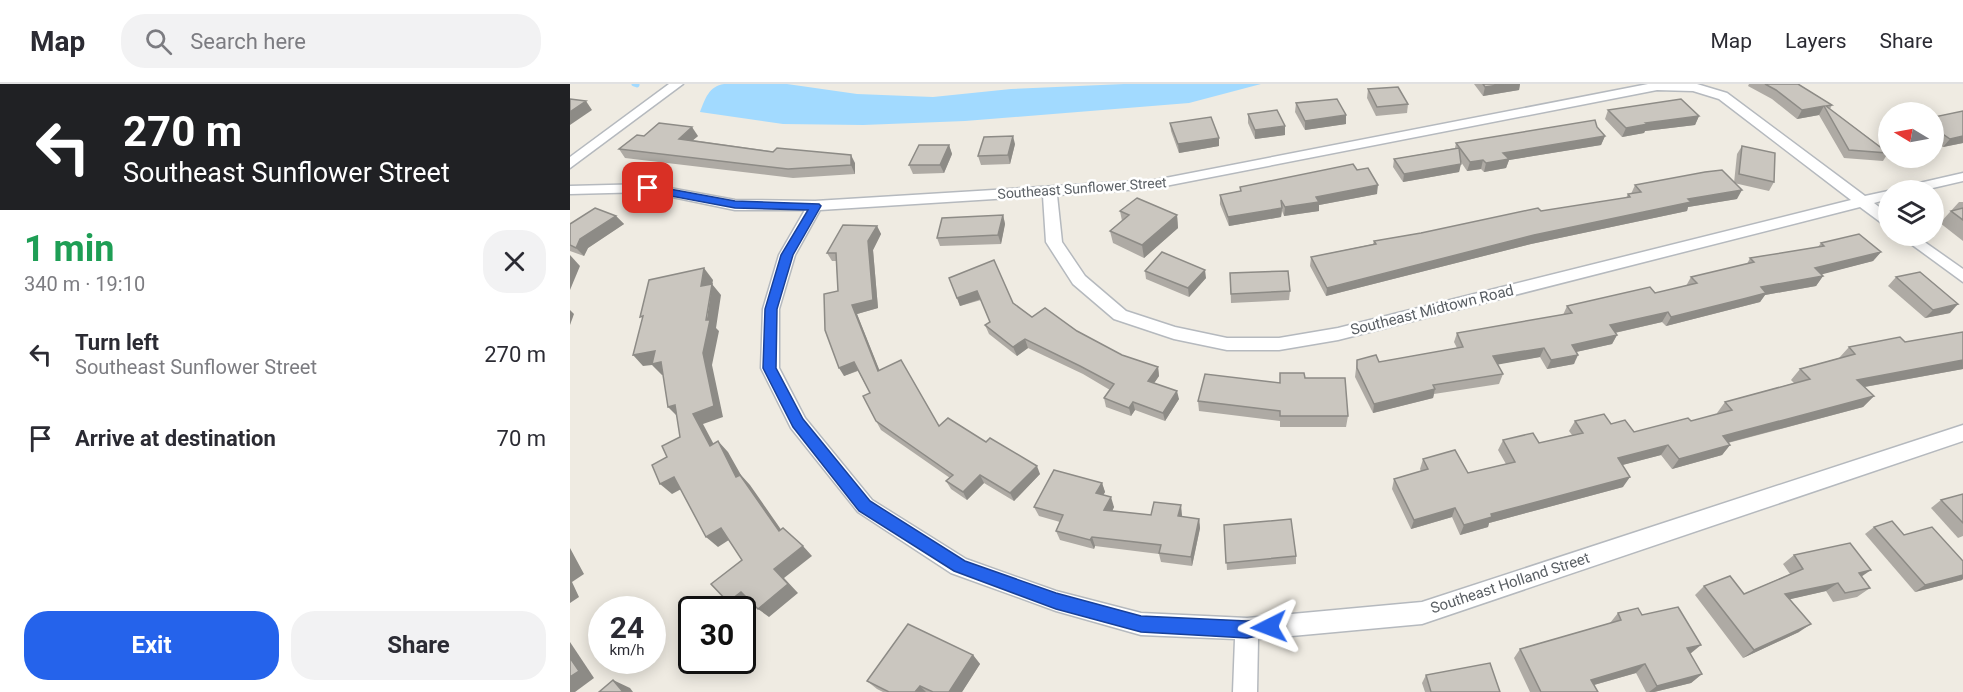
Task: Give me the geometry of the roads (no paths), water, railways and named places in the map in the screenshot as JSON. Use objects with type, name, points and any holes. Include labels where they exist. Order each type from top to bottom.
[{"type":"street","points":[[570,164],[677,84]]},
{"type":"street","name":"Southeast Sunflower Street","points":[[570,190],[648,188],[735,204],[815,206],[1155,184],[1657,86],[1694,87],[1723,96],[1878,214]]},
{"type":"street","points":[[1944,181],[1963,177]]},
{"type":"street","name":"Southeast Midtown Road","points":[[1050,192],[1054,242],[1078,280],[1120,315],[1174,333],[1227,344],[1279,344],[1338,334],[1878,198]]},
{"type":"street","name":"Southeast Holland Street","points":[[815,206],[787,255],[771,309],[770,368],[798,423],[865,506],[959,566],[1056,601],[1141,624],[1247,630],[1422,613],[1963,433]]},
{"type":"street","points":[[1920,246],[1963,278]]},
{"type":"street","points":[[1245,692],[1247,630]]},
{"type":"water","points":[[724,84],[787,84],[857,94],[933,97],[1011,89],[1124,84],[1261,84],[1189,103],[965,121],[863,125],[783,124],[700,112],[711,90]]}]
